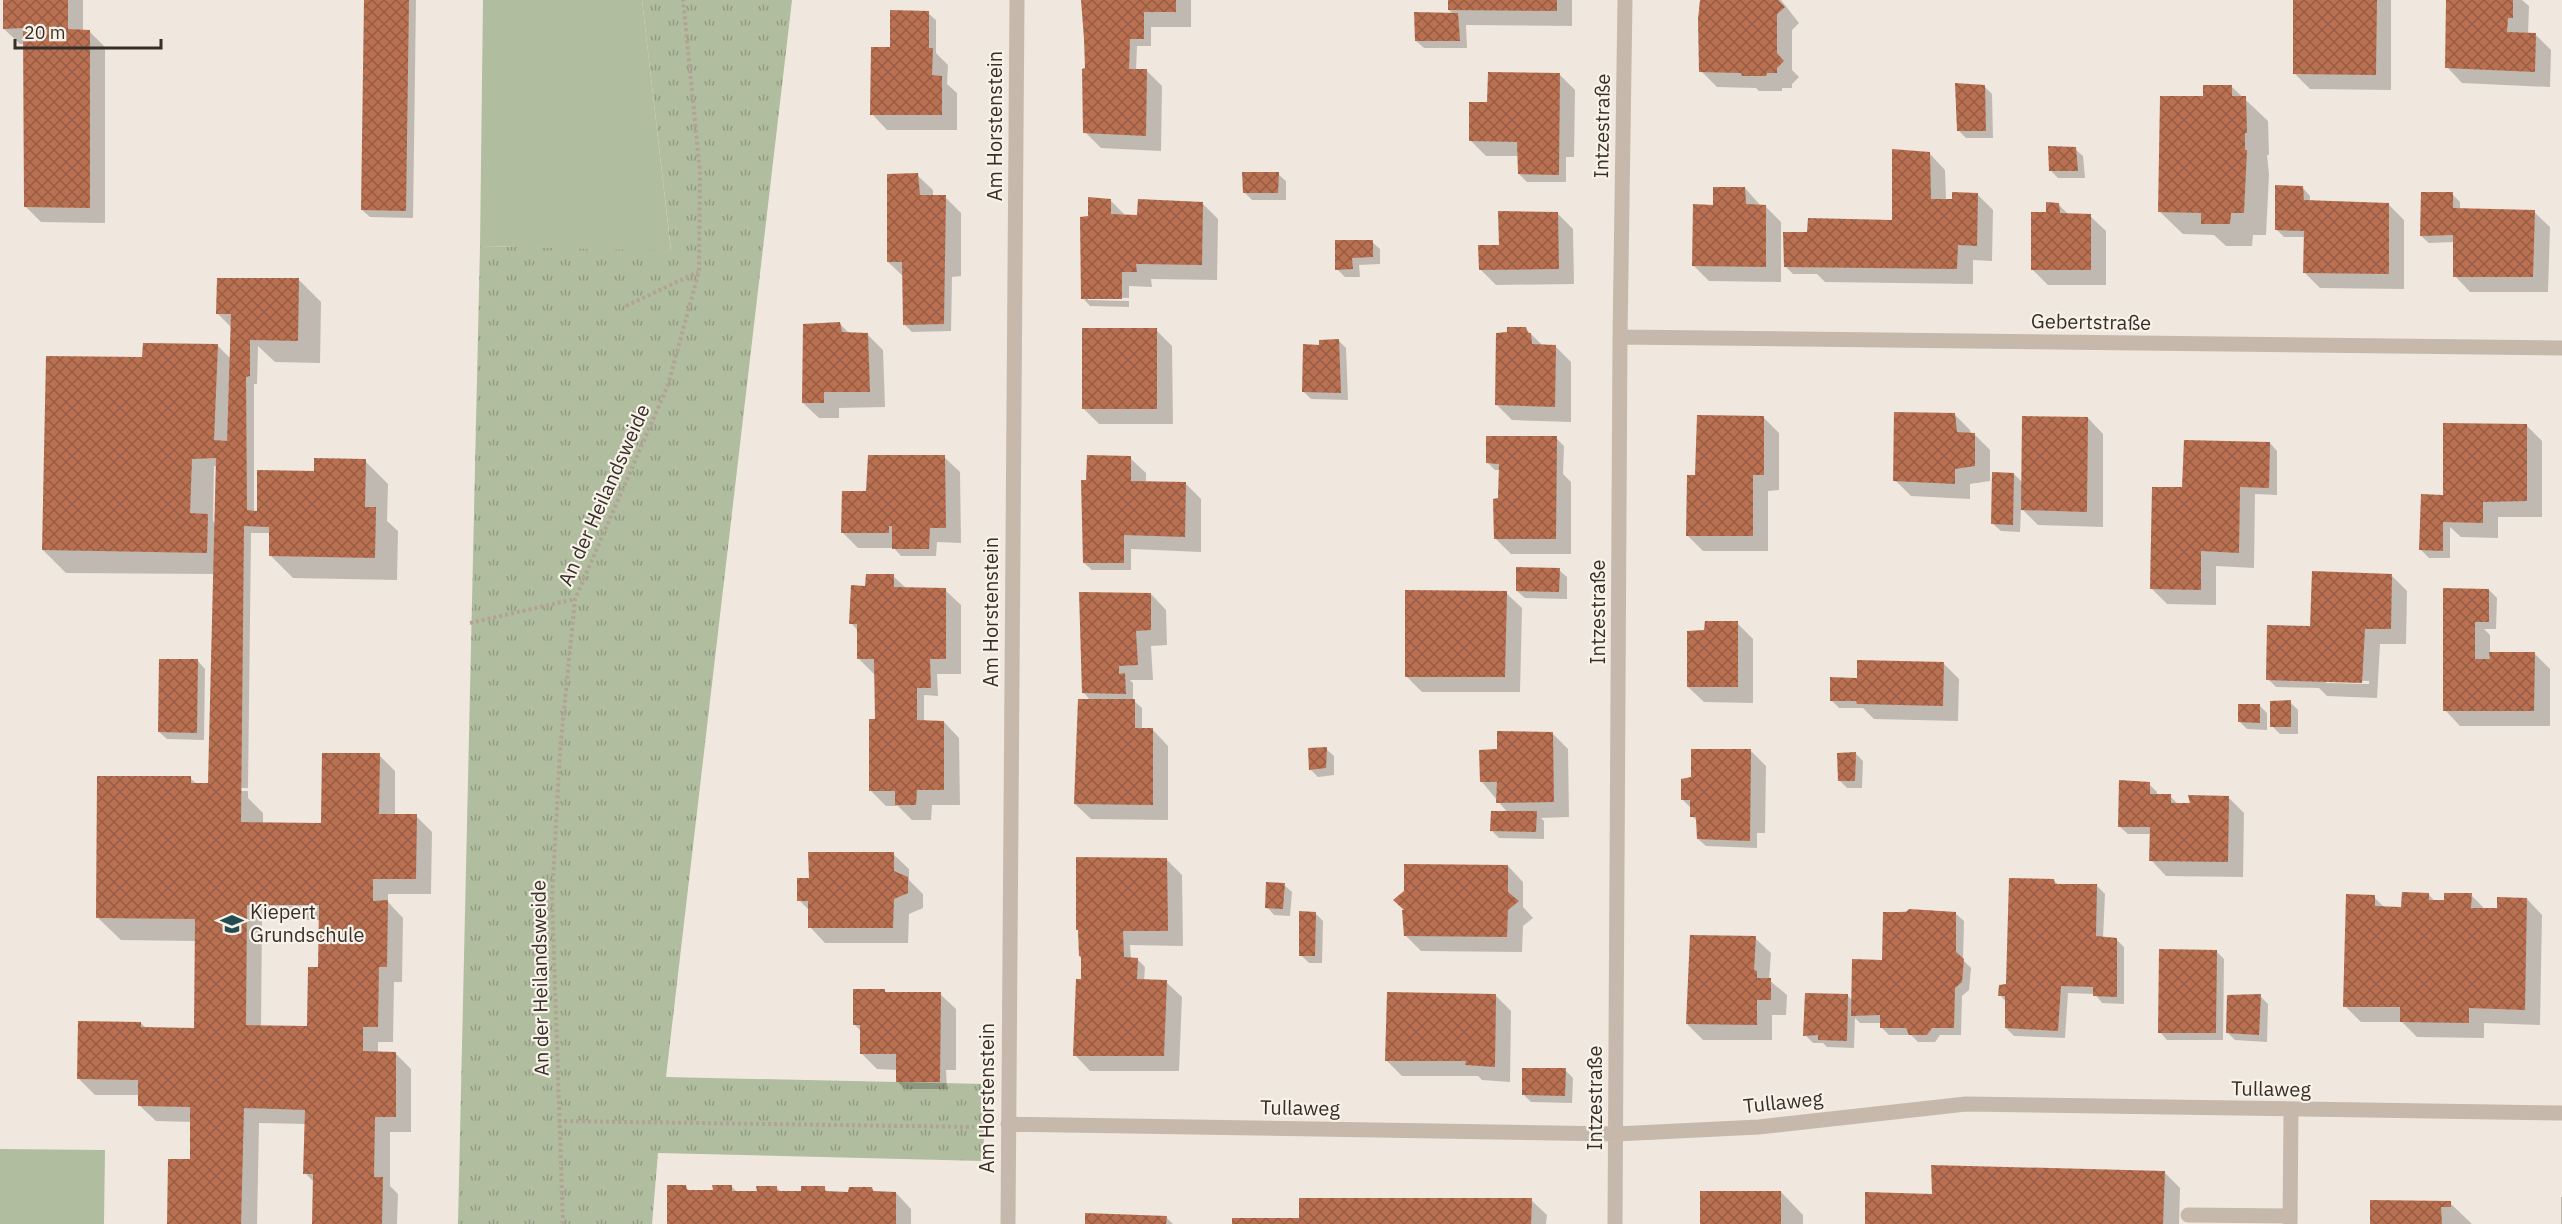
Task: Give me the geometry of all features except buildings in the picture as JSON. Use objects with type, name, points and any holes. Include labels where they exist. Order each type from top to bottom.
[{"type":"street","name":"Am Horstenstein","points":[[1008,1224],[1017,0]]},
{"type":"street","name":"Intzestraße","points":[[1615,1224],[1620,337],[1625,0]]},
{"type":"street","name":"Gebertstraße","points":[[1620,337],[2562,348]]},
{"type":"street","name":"Tullaweg","points":[[1008,1124],[1616,1134],[1759,1127],[1966,1104],[2562,1113]]},
{"type":"street","points":[[2188,1215],[2290,1220],[2291,1110]]},
{"type":"path","name":"An der Heilandsweide","points":[[563,1224],[552,898],[560,751],[574,599],[669,385],[699,272],[700,172],[683,0]]},
{"type":"path","points":[[626,306],[699,272]]},
{"type":"path","points":[[470,623],[574,599]]},
{"type":"path","points":[[558,1121],[975,1127],[1008,1124]]},
{"type":"green space","points":[[483,0],[642,0],[671,251],[480,246]]},
{"type":"green space","points":[[642,0],[792,0],[666,1077],[986,1084],[983,1161],[658,1153],[652,1224],[458,1224],[480,246],[671,250]]},
{"type":"green space","points":[[0,1149],[105,1150],[104,1224],[0,1224]]},
{"type":"place","name":"Kiepert Grundschule","points":[[232,924]]}]
